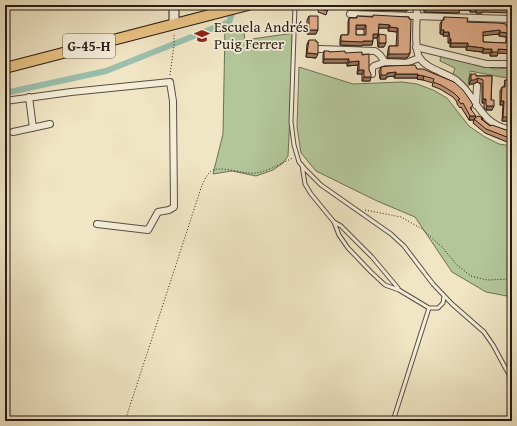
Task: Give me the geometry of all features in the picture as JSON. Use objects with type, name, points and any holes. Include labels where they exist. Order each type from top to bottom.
[{"type":"main road","points":[[174,5],[174,24]]},
{"type":"main road","name":"G-45-H","points":[[5,68],[248,5]]},
{"type":"street","points":[[417,5],[416,47],[419,58],[423,63],[456,80],[480,112],[493,123],[500,127],[512,130]]},
{"type":"street","points":[[350,14],[512,19]]},
{"type":"street","points":[[416,47],[486,64],[512,64]]},
{"type":"street","points":[[320,50],[375,51],[380,55],[384,62]]},
{"type":"street","points":[[372,74],[372,68],[374,66],[384,62],[406,63],[419,58]]},
{"type":"street","points":[[5,101],[71,92],[170,82],[173,101],[174,207],[169,210],[158,212],[148,230],[97,224]]},
{"type":"street","points":[[476,105],[477,86]]},
{"type":"street","points":[[29,97],[33,128]]},
{"type":"street","points":[[13,132],[50,124]]},
{"type":"lane","points":[[295,5],[291,122],[296,156],[302,165],[321,185],[391,234],[404,246],[418,267],[444,296],[484,332],[512,380]]},
{"type":"lane","points":[[302,165],[305,184],[311,194],[328,213],[334,222],[339,235],[348,248],[370,272],[385,285],[399,290],[429,308],[438,308],[443,303],[444,296]]},
{"type":"lane","points":[[334,222],[341,226],[372,257],[399,290]]},
{"type":"lane","points":[[394,421],[429,308]]},
{"type":"path","points":[[170,82],[169,72],[174,40]]},
{"type":"path","points":[[124,421],[201,188],[209,173],[218,168],[248,174],[256,173],[296,156]]},
{"type":"path","points":[[355,208],[401,218],[422,229],[442,247],[456,265],[471,276],[487,280],[512,279]]},
{"type":"green space","points":[[243,24],[245,40],[294,33],[288,156],[283,163],[273,170],[256,176],[232,171],[213,174],[223,134],[225,28]]},
{"type":"green space","points":[[441,55],[495,69],[512,68],[512,79],[470,71],[469,86],[467,86],[453,74],[455,68],[440,61]]},
{"type":"green space","points":[[299,67],[353,84],[402,82],[417,84],[433,90],[447,98],[469,126],[485,137],[499,144],[512,146],[512,297],[486,292],[452,272],[415,217],[377,201],[316,171],[301,153],[297,127]]},
{"type":"building","points":[[320,5],[330,5],[327,11],[319,8]]},
{"type":"building","points":[[354,5],[408,5],[408,7],[364,6]]},
{"type":"building","points":[[425,5],[512,5],[512,9],[477,9],[471,8],[471,6],[461,6],[461,9],[425,8]]},
{"type":"building","points":[[373,15],[409,17],[409,19],[411,19],[410,53],[389,54],[389,46],[398,46],[398,28],[390,27],[390,25],[379,24],[378,34],[373,34],[373,41],[341,41],[341,35],[348,35],[349,33],[349,18],[357,18],[357,16],[373,17]],"holes":[[[356,25],[366,25],[366,35],[356,35]]]},
{"type":"building","points":[[309,16],[318,16],[318,30],[309,30]]},
{"type":"building","points":[[444,17],[468,18],[467,22],[498,23],[506,24],[506,26],[512,26],[512,50],[498,49],[498,52],[492,52],[492,49],[468,46],[468,43],[451,43],[449,32],[444,32],[444,30],[441,30],[442,20],[444,20]],"holes":[[[500,30],[500,32],[508,33],[506,43],[483,42],[483,32]]]},
{"type":"building","points":[[379,34],[386,35],[386,43],[379,43]]},
{"type":"building","points":[[309,40],[316,40],[316,42],[318,42],[318,54],[307,53]]},
{"type":"building","points":[[324,51],[345,51],[345,53],[362,52],[362,55],[369,54],[369,70],[371,77],[364,77],[364,70],[359,70],[359,61],[349,62],[349,59],[324,59]]},
{"type":"building","points":[[415,65],[417,69],[423,69],[454,82],[463,90],[470,100],[473,105],[470,108],[476,116],[470,116],[463,103],[461,104],[458,100],[460,99],[454,93],[433,82],[434,79],[418,74],[396,74],[396,72],[381,75],[381,67]]},
{"type":"building","points":[[471,74],[476,74],[476,76],[492,76],[491,100],[494,100],[494,106],[487,106],[486,99],[483,99],[483,80],[478,78],[471,80]]},
{"type":"building","points":[[505,80],[512,80],[511,116],[509,115],[509,117],[503,117],[504,101],[501,101],[502,87],[505,87]]},
{"type":"building","points":[[478,116],[483,118],[481,119],[490,126],[492,125],[509,131],[512,130],[512,139],[486,129],[474,119]]},
{"type":"waterway","points":[[5,93],[106,71],[229,22],[232,14]]},
{"type":"place","name":"Escuela Andrés Puig Ferrer","points":[[202,36]]}]
